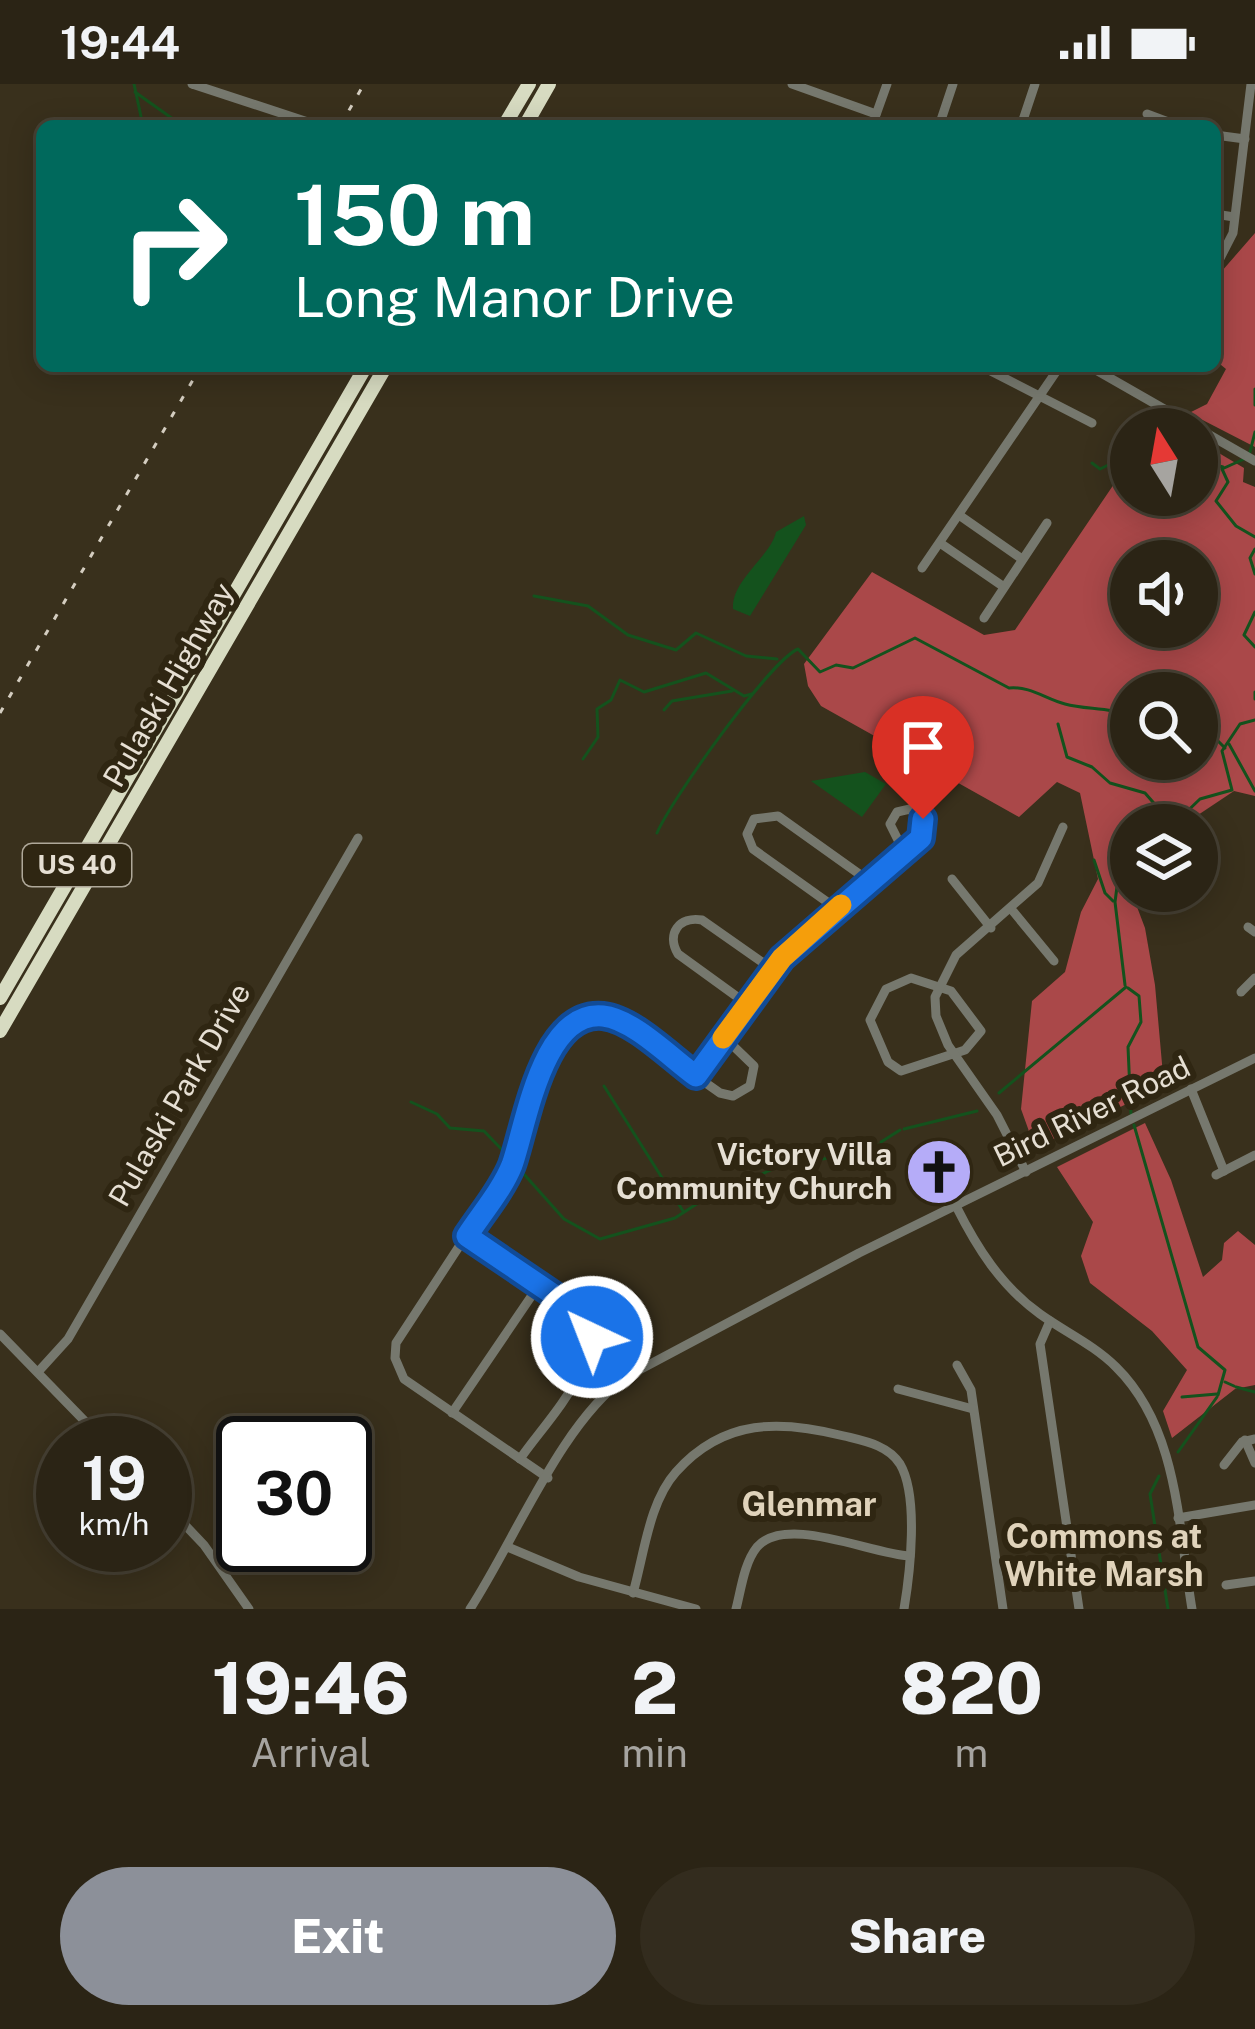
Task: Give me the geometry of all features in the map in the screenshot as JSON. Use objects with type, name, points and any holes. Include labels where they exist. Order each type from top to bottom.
[{"type":"highway","points":[[508,120],[529,84]]},
{"type":"highway","points":[[528,120],[549,84]]},
{"type":"highway","name":"Pulaski Highway","points":[[0,998],[363,372]]},
{"type":"highway","name":"Pulaski Highway","points":[[0,1031],[383,372]]},
{"type":"street","points":[[192,84],[302,120]]},
{"type":"street","points":[[792,84],[874,120],[886,84]]},
{"type":"street","points":[[941,120],[953,84]]},
{"type":"street","points":[[1023,120],[1035,84]]},
{"type":"street","points":[[1221,259],[1230,246],[1251,84]]},
{"type":"street","points":[[1147,115],[1162,120]]},
{"type":"street","points":[[1221,136],[1245,139]]},
{"type":"street","points":[[1221,215],[1234,217]]},
{"type":"street","points":[[994,372],[1092,423]]},
{"type":"street","points":[[922,568],[1056,372]]},
{"type":"street","points":[[1100,372],[1255,461]]},
{"type":"street","points":[[959,515],[1022,559]]},
{"type":"street","points":[[984,617],[1047,524]]},
{"type":"street","points":[[940,543],[1004,587]]},
{"type":"street","points":[[696,1076],[772,969],[904,852],[925,829],[922,816],[910,809],[897,812],[890,824],[904,852]]},
{"type":"street","points":[[838,909],[753,849],[748,834],[754,819],[778,816],[869,880]]},
{"type":"street","points":[[1025,1172],[997,1115],[953,1054],[936,1016],[938,986],[956,956],[1012,910],[1043,875],[1063,827]]},
{"type":"street","name":"Pulaski Park Drive","points":[[38,1372],[68,1339],[358,838]]},
{"type":"street","points":[[952,879],[991,928]]},
{"type":"street","points":[[1012,910],[1054,962]]},
{"type":"street","points":[[747,1004],[678,954],[672,941],[676,927],[688,919],[702,920],[772,969]]},
{"type":"street","points":[[910,977],[938,986],[956,995],[980,1024],[976,1042],[914,1070],[897,1070],[871,1027],[874,1007],[892,982],[910,977]]},
{"type":"street","points":[[1241,992],[1255,978]]},
{"type":"street","points":[[548,1478],[404,1379],[394,1351],[399,1336],[509,1170],[535,1081],[577,1022],[595,1016],[615,1018],[726,1095],[750,1086],[752,1060],[724,1037]]},
{"type":"street","name":"Bird River Road","points":[[470,1609],[592,1406],[626,1377],[1255,1058]]},
{"type":"street","points":[[1191,1089],[1220,1173],[1255,1155]]},
{"type":"street","points":[[956,1206],[988,1263],[1050,1321],[1106,1357],[1144,1403],[1166,1456],[1192,1609]]},
{"type":"street","points":[[467,1236],[582,1316],[592,1345],[520,1459]]},
{"type":"street","points":[[452,1413],[539,1285]]},
{"type":"street","points":[[1050,1321],[1040,1338],[1079,1609]]},
{"type":"street","points":[[0,1334],[80,1416]]},
{"type":"street","points":[[957,1365],[966,1375],[973,1409],[1004,1609]]},
{"type":"street","points":[[898,1389],[973,1409]]},
{"type":"street","points":[[633,1593],[662,1495],[676,1472],[718,1442],[770,1423],[807,1427],[891,1453],[907,1484],[910,1556],[904,1609]]},
{"type":"street","points":[[1250,1440],[1255,1463]]},
{"type":"street","points":[[1224,1466],[1250,1440]]},
{"type":"street","points":[[1178,1518],[1255,1505]]},
{"type":"street","points":[[192,1532],[249,1609]]},
{"type":"street","points":[[736,1609],[751,1558],[778,1534],[798,1533],[910,1556]]},
{"type":"street","points":[[510,1548],[549,1567],[696,1609]]},
{"type":"street","points":[[1226,1585],[1255,1581]]},
{"type":"shaded area","points":[[1255,233],[1255,447],[1218,428],[1218,408],[1199,408],[1207,404],[1226,369],[1221,365],[1221,272]]},
{"type":"shaded area","points":[[1218,453],[1244,468],[1243,482],[1255,487],[1255,796],[1234,791],[1214,804],[1110,804],[1110,912],[1139,912],[1145,928],[1164,1086],[1035,1148],[1021,1109],[1032,1001],[1065,972],[1081,912],[1098,879],[1080,793],[1057,782],[1019,817],[821,706],[808,686],[804,664],[872,572],[984,635],[1015,630],[1110,490],[1110,516],[1218,516]]},
{"type":"shaded area","points":[[804,516],[806,525],[750,616],[733,609],[738,588],[776,532]]},
{"type":"shaded area","points":[[865,772],[886,784],[862,817],[811,781]]},
{"type":"shaded area","points":[[1145,1123],[1171,1180],[1203,1277],[1222,1260],[1224,1243],[1238,1231],[1255,1245],[1255,1385],[1235,1389],[1172,1438],[1163,1411],[1187,1370],[1152,1331],[1090,1283],[1081,1256],[1093,1222],[1057,1167]]},
{"type":"waterway","points":[[134,84],[142,120]]},
{"type":"waterway","points":[[135,92],[174,120]]},
{"type":"waterway","points":[[1255,389],[1255,405]]},
{"type":"waterway","points":[[1250,452],[1255,432]]},
{"type":"waterway","points":[[1244,459],[1222,469],[1228,482],[1216,501],[1236,526],[1255,537]]},
{"type":"waterway","points":[[1092,463],[1100,469],[1110,464]]},
{"type":"waterway","points":[[1218,466],[1223,467]]},
{"type":"waterway","points":[[1255,549],[1250,558],[1255,574]]},
{"type":"waterway","points":[[534,596],[588,606],[628,635],[676,650],[696,633],[746,656],[777,659]]},
{"type":"waterway","points":[[1255,612],[1244,635],[1255,647]]},
{"type":"waterway","points":[[657,833],[722,733],[766,678],[798,649],[820,672],[836,665],[853,668],[915,638],[1009,688],[1110,711]]},
{"type":"waterway","points":[[583,759],[598,737],[597,709],[611,700],[620,680],[644,692],[706,673],[744,696],[752,694]]},
{"type":"waterway","points":[[664,710],[672,701],[732,691]]},
{"type":"waterway","points":[[1255,692],[1255,699]]},
{"type":"waterway","points":[[1058,724],[1067,757],[1092,767],[1110,783],[1145,793],[1173,825],[1200,799],[1232,790],[1222,751],[1240,724],[1255,720]]},
{"type":"waterway","points":[[1218,741],[1225,748]]},
{"type":"waterway","points":[[1229,744],[1255,791]]},
{"type":"waterway","points":[[1094,860],[1110,898]]},
{"type":"waterway","points":[[1116,912],[1125,985]]},
{"type":"waterway","points":[[999,1093],[1126,987]]},
{"type":"waterway","points":[[1128,988],[1139,996],[1141,1022],[1128,1047],[1131,1114]]},
{"type":"waterway","points":[[604,1086],[683,1211]]},
{"type":"waterway","points":[[411,1102],[437,1114],[450,1128],[484,1131],[508,1156]]},
{"type":"waterway","points":[[904,1129],[977,1111]]},
{"type":"waterway","points":[[1134,1125],[1198,1347],[1225,1370],[1218,1395]]},
{"type":"waterway","points":[[881,1142],[900,1130]]},
{"type":"waterway","points":[[759,1176],[788,1164],[849,1155],[878,1145]]},
{"type":"waterway","points":[[514,1163],[564,1219],[600,1239],[675,1218],[723,1187],[755,1177]]},
{"type":"waterway","points":[[1225,1382],[1234,1386]]},
{"type":"waterway","points":[[1236,1387],[1255,1392]]},
{"type":"waterway","points":[[1182,1397],[1217,1394]]},
{"type":"waterway","points":[[1178,1452],[1217,1397]]},
{"type":"waterway","points":[[1159,1476],[1150,1494],[1168,1609]]},
{"type":"railway","points":[[343,120],[364,84]]},
{"type":"railway","points":[[0,713],[198,372]]},
{"type":"slow traffic","points":[[723,1038],[772,969],[841,905]]},
{"type":"place","name":"Victory Villa Community Church","points":[[939,1172]]},
{"type":"district","name":"Glenmar","points":[[809,1504]]},
{"type":"district","name":"Commons at White Marsh","points":[[1104,1555]]},
{"type":"route","points":[[592,1337],[579,1312],[467,1236],[509,1170],[526,1104],[540,1072],[570,1028],[586,1018],[605,1016],[696,1076],[772,969],[921,838],[923,819]]}]
